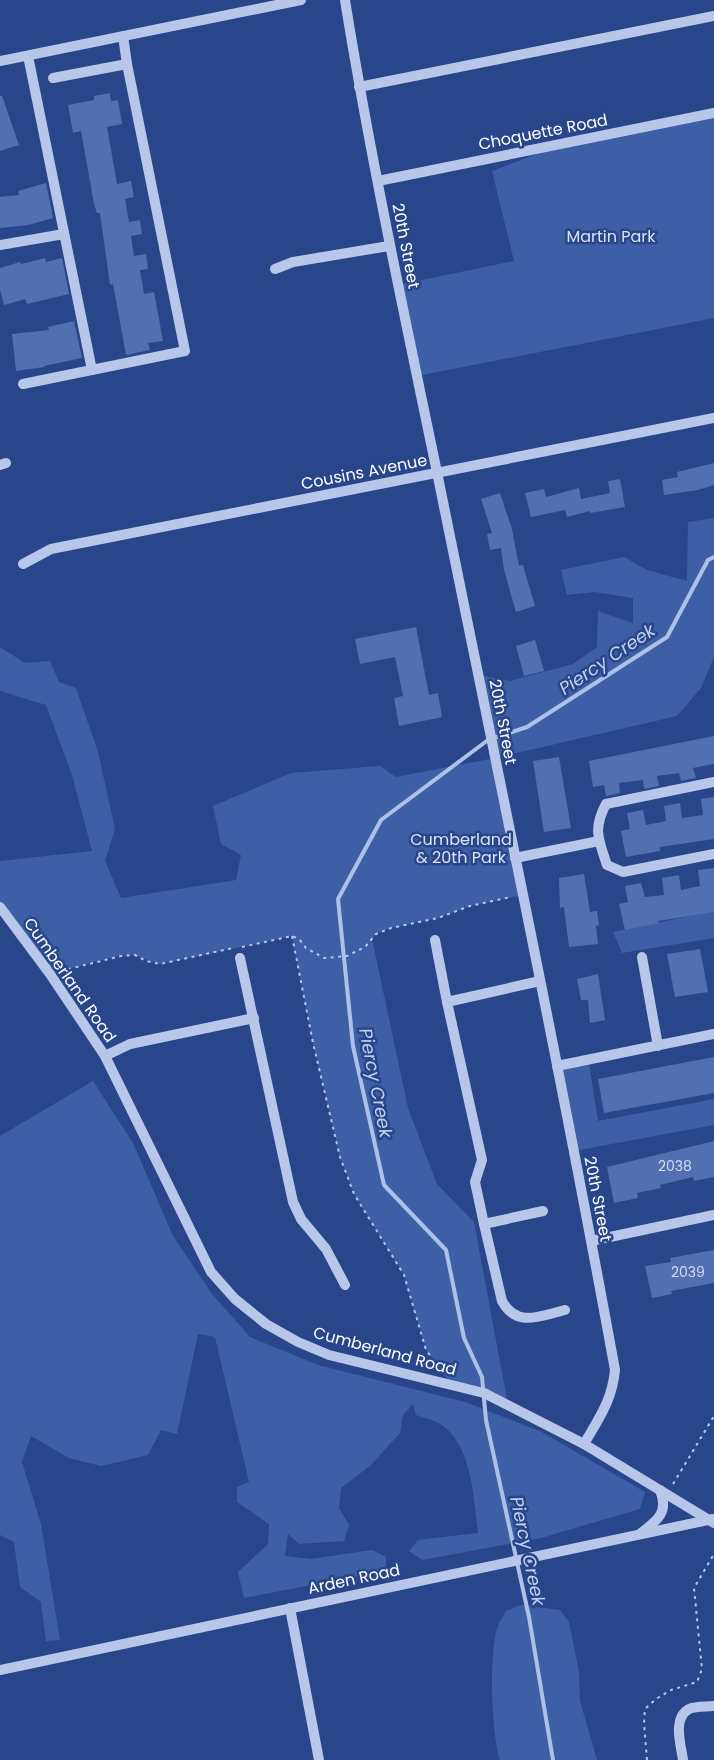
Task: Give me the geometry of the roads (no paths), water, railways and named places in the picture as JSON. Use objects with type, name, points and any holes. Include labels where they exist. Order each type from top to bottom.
[{"type":"street","points":[[0,61],[302,0]]},
{"type":"street","name":"20th Street","points":[[345,0],[359,87],[390,246],[540,981],[615,1370],[613,1389],[607,1406],[584,1444]]},
{"type":"street","points":[[359,87],[714,15]]},
{"type":"street","points":[[23,384],[185,351],[123,36]]},
{"type":"street","points":[[28,56],[92,370]]},
{"type":"street","points":[[53,78],[127,64]]},
{"type":"street","name":"Choquette Road","points":[[378,181],[714,113]]},
{"type":"street","points":[[0,245],[64,234]]},
{"type":"street","points":[[275,269],[293,262],[390,246]]},
{"type":"street","name":"Cousins Avenue","points":[[24,564],[51,549],[714,418]]},
{"type":"street","points":[[714,782],[606,804],[598,819],[599,841],[607,865],[623,872],[714,854]]},
{"type":"street","points":[[515,858],[599,841]]},
{"type":"street","name":"Cumberland Road","points":[[0,907],[50,974],[105,1056],[211,1272],[235,1299],[266,1324],[298,1342],[329,1354],[484,1393],[584,1444],[712,1520]]},
{"type":"street","points":[[435,940],[482,1160],[475,1182],[502,1301],[507,1311],[514,1316],[525,1318],[565,1311]]},
{"type":"street","points":[[642,957],[658,1046]]},
{"type":"street","points":[[240,958],[293,1202],[301,1219],[326,1249],[345,1285]]},
{"type":"street","points":[[447,1002],[540,981]]},
{"type":"street","points":[[105,1056],[130,1044],[254,1018]]},
{"type":"street","points":[[557,1066],[714,1034]]},
{"type":"street","points":[[484,1224],[543,1211]]},
{"type":"street","points":[[591,1240],[714,1215]]},
{"type":"street","points":[[639,1535],[662,1513],[665,1501],[664,1492]]},
{"type":"street","name":"Arden Road","points":[[0,1670],[712,1520]]},
{"type":"street","points":[[290,1608],[319,1760]]},
{"type":"street","points":[[683,1760],[679,1725],[682,1715],[691,1708],[714,1706]]},
{"type":"waterway","name":"Piercy Creek","points":[[553,1760],[529,1617],[486,1420],[482,1377],[464,1338],[446,1250],[384,1185],[353,1046],[338,899],[381,820],[488,740],[527,727],[667,637],[708,560],[714,557]]},
{"type":"park label","name":"Martin Park","points":[[611,236]]},
{"type":"park label","name":"Cumberland & 20th Park","points":[[461,848]]}]
